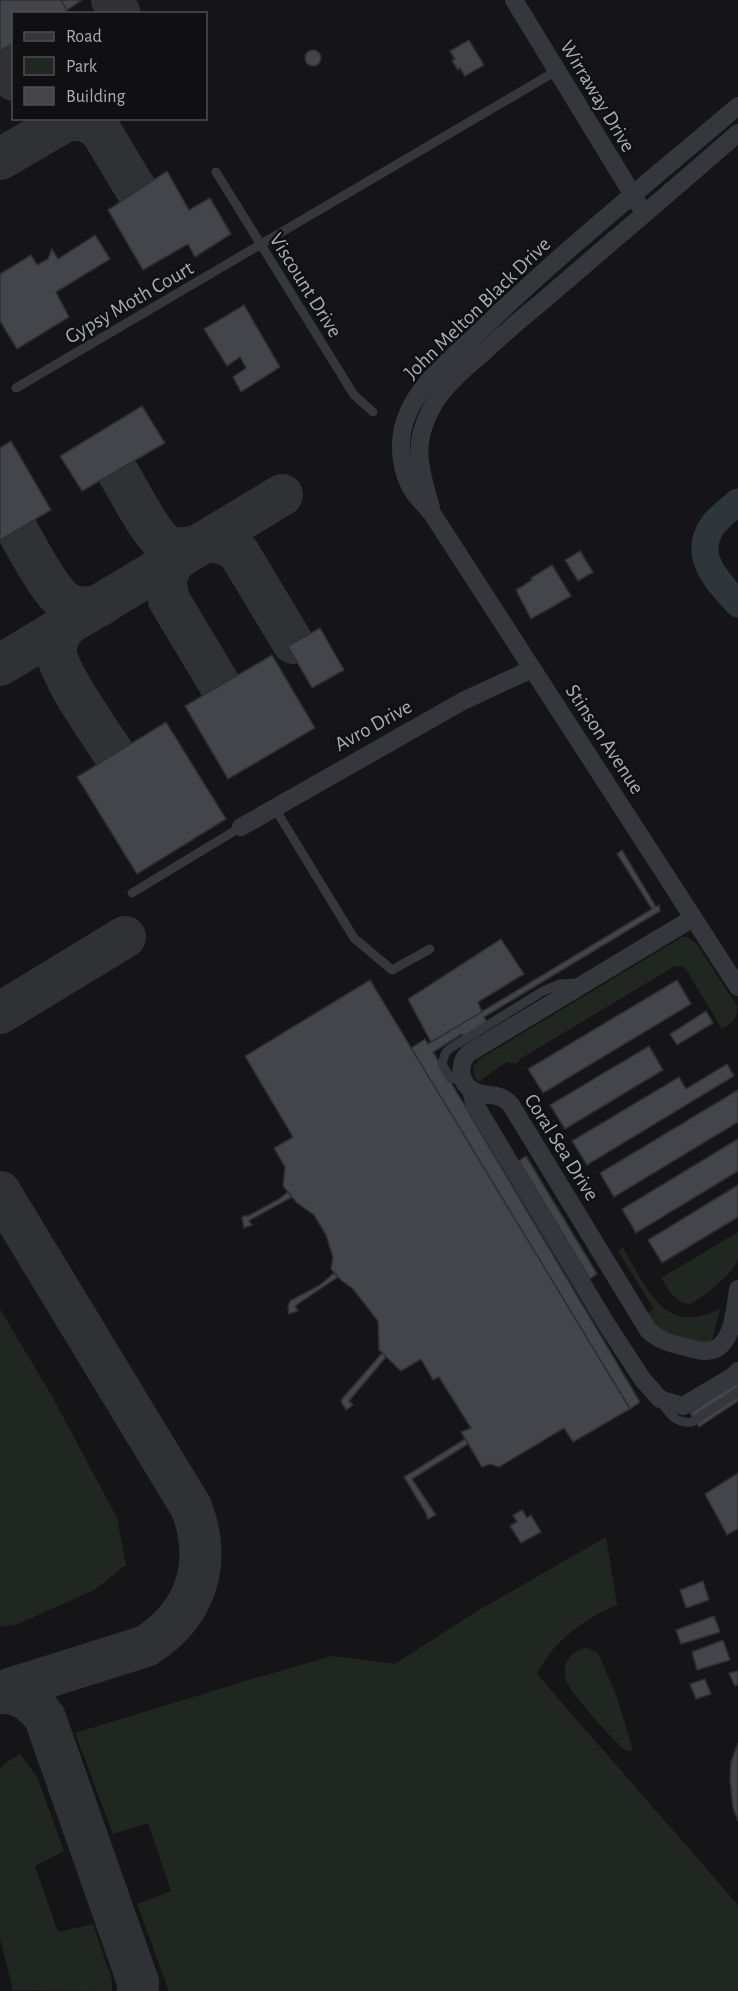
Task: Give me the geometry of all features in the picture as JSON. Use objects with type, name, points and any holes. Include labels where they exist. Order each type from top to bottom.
[{"type":"street","name":"Wirraway Drive","points":[[514,0],[645,214]]},
{"type":"street","name":"John Melton Black Drive","points":[[433,515],[413,490],[406,476],[402,459],[401,439],[405,422],[423,388],[519,293],[738,106]]},
{"type":"street","name":"John Melton Black Drive","points":[[433,515],[419,467],[419,448],[430,410],[443,391],[514,324],[738,133]]},
{"type":"street","name":"Stinson Avenue","points":[[433,515],[738,987]]},
{"type":"street","name":"Avro Drive","points":[[241,827],[463,701],[532,669]]},
{"type":"street","points":[[693,918],[469,1053],[462,1062],[461,1068],[474,1103],[607,1325],[643,1380],[660,1399],[683,1406],[738,1371]]},
{"type":"street","name":"Coral Sea Drive","points":[[468,1085],[483,1094],[502,1096],[512,1105],[653,1335],[668,1344],[706,1351],[716,1349],[729,1334],[738,1291]]},
{"type":"lane","name":"Gypsy Moth Court","points":[[16,388],[556,71]]},
{"type":"lane","name":"Viscount Drive","points":[[216,172],[354,395],[373,412]]},
{"type":"lane","points":[[274,807],[354,938],[392,970],[430,949]]},
{"type":"lane","points":[[132,893],[241,827]]},
{"type":"lane","points":[[660,1399],[676,1420],[684,1423],[692,1422],[738,1392]]},
{"type":"green space","points":[[682,937],[687,937],[696,943],[737,1006],[734,1020],[729,1025],[722,1029],[687,971],[683,967],[675,966],[520,1059],[516,1064],[505,1063],[478,1082],[473,1070],[480,1059]]},
{"type":"green space","points":[[738,1232],[736,1264],[725,1277],[690,1304],[680,1301],[673,1295],[661,1278]]},
{"type":"green space","points":[[623,1248],[650,1293],[671,1313],[684,1317],[700,1316],[720,1309],[712,1341],[702,1343],[662,1333],[645,1315],[654,1309],[618,1251]]},
{"type":"green space","points":[[0,1309],[53,1398],[117,1518],[126,1565],[94,1590],[18,1624],[0,1627]]},
{"type":"green space","points":[[606,1537],[617,1605],[581,1624],[571,1632],[552,1651],[537,1674],[738,1905],[738,1991],[169,1991],[137,1904],[171,1891],[148,1823],[113,1834],[75,1733],[332,1656],[395,1664],[474,1613]]},
{"type":"green space","points":[[588,1648],[598,1653],[617,1697],[633,1751],[627,1751],[611,1737],[583,1706],[566,1681],[565,1669],[568,1658],[577,1651]]},
{"type":"green space","points":[[20,1754],[37,1777],[64,1851],[35,1866],[58,1932],[93,1924],[112,1980],[112,1991],[13,1990],[0,1939],[0,1769]]},
{"type":"building","points":[[0,0],[61,0],[67,10],[64,12],[12,12],[12,44],[0,51]]},
{"type":"building","points":[[61,0],[82,0],[67,10]]},
{"type":"building","points":[[469,40],[484,65],[465,76],[452,61],[455,59],[450,51]]},
{"type":"building","points":[[313,50],[319,52],[321,58],[319,64],[313,66],[307,64],[305,58],[307,52]]},
{"type":"building","points":[[167,171],[189,210],[210,198],[231,234],[195,257],[188,244],[143,270],[108,210]]},
{"type":"building","points":[[95,235],[110,259],[56,292],[69,317],[17,349],[0,321],[0,274],[31,255],[37,265],[48,259],[52,249],[58,259]]},
{"type":"building","points":[[244,305],[280,367],[241,392],[233,377],[246,368],[240,357],[227,366],[204,329]]},
{"type":"building","points":[[142,406],[165,443],[82,491],[60,456]]},
{"type":"building","points":[[11,441],[51,510],[0,540],[0,448]]},
{"type":"building","points":[[580,551],[593,572],[578,581],[565,560]]},
{"type":"building","points":[[552,565],[571,596],[531,619],[516,590]]},
{"type":"building","points":[[320,628],[344,670],[312,688],[288,646]]},
{"type":"building","points":[[272,655],[315,728],[228,779],[185,706]]},
{"type":"building","points":[[166,722],[226,819],[137,874],[77,777]]},
{"type":"building","points":[[622,850],[656,907],[659,905],[660,911],[484,1017],[490,1028],[468,1042],[462,1034],[433,1052],[640,1402],[630,1409],[411,1048],[425,1039],[428,1044],[652,909],[617,854]]},
{"type":"building","points":[[501,939],[524,974],[478,1002],[482,1012],[431,1042],[408,999]]},
{"type":"building","points":[[370,980],[630,1409],[573,1442],[564,1428],[499,1467],[490,1464],[482,1467],[461,1432],[471,1428],[439,1377],[433,1380],[421,1359],[401,1371],[379,1350],[378,1321],[353,1289],[331,1269],[333,1257],[326,1235],[314,1215],[296,1202],[283,1186],[285,1167],[274,1148],[293,1137],[245,1056]]},
{"type":"building","points":[[677,980],[691,1004],[543,1093],[528,1069]]},
{"type":"building","points":[[706,1011],[713,1023],[677,1045],[670,1034]]},
{"type":"building","points":[[649,1046],[663,1070],[565,1129],[550,1105]]},
{"type":"building","points":[[727,1064],[734,1076],[587,1165],[572,1141],[679,1077],[686,1089]]},
{"type":"building","points":[[738,1090],[738,1122],[614,1197],[600,1173]]},
{"type":"building","points":[[738,1139],[738,1171],[636,1233],[622,1209]]},
{"type":"building","points":[[526,1156],[597,1274],[590,1279],[519,1161]]},
{"type":"building","points":[[738,1185],[738,1217],[662,1263],[648,1240]]},
{"type":"building","points":[[288,1192],[292,1197],[252,1219],[249,1221],[252,1225],[244,1228],[243,1216],[248,1216]]},
{"type":"building","points":[[334,1273],[338,1277],[295,1306],[298,1311],[289,1314],[290,1301],[320,1285]]},
{"type":"building","points":[[382,1353],[386,1357],[349,1401],[353,1405],[346,1410],[341,1402],[342,1399]]},
{"type":"building","points":[[738,1381],[738,1401],[699,1427],[690,1413]]},
{"type":"building","points":[[465,1439],[468,1444],[412,1479],[436,1515],[428,1519],[404,1477]]},
{"type":"building","points":[[738,1473],[738,1529],[727,1535],[705,1494]]},
{"type":"building","points":[[522,1510],[527,1518],[531,1515],[541,1532],[521,1543],[510,1526],[517,1522],[513,1515]]},
{"type":"building","points":[[703,1581],[709,1600],[686,1608],[680,1590]]},
{"type":"building","points":[[714,1616],[720,1632],[681,1644],[676,1630]]},
{"type":"building","points":[[723,1640],[730,1660],[697,1670],[692,1652]]},
{"type":"building","points":[[738,1671],[738,1685],[735,1686],[729,1673]]},
{"type":"building","points":[[705,1679],[711,1694],[696,1699],[690,1684]]},
{"type":"building","points":[[738,1743],[738,1821],[733,1808],[730,1779],[731,1762]]},
{"type":"waterway","points":[[738,502],[713,525],[707,536],[705,547],[710,568],[738,604]]},
{"type":"taxiway","points":[[112,0],[119,12]]},
{"type":"taxiway","points":[[0,57],[12,77]]},
{"type":"taxiway","points":[[0,159],[67,120],[83,120],[99,128],[137,191]]},
{"type":"taxiway","points":[[117,471],[148,523],[162,541],[175,548],[196,546]]},
{"type":"taxiway","points":[[0,665],[282,495]]},
{"type":"taxiway","points":[[17,530],[60,598],[75,606],[87,608],[99,606]]},
{"type":"taxiway","points":[[202,543],[222,543],[239,553],[293,643]]},
{"type":"taxiway","points":[[178,558],[172,564],[165,581],[169,600],[220,685]]},
{"type":"taxiway","points":[[66,626],[57,641],[57,657],[79,701],[114,754]]},
{"type":"taxiway","points":[[0,1013],[125,937]]},
{"type":"taxiway","points":[[0,1192],[191,1507],[200,1548],[200,1567],[196,1586],[188,1603],[177,1619],[146,1646],[0,1692]]},
{"type":"taxiway","points":[[0,1693],[14,1694],[26,1699],[45,1718],[138,1982],[138,1991]]}]
